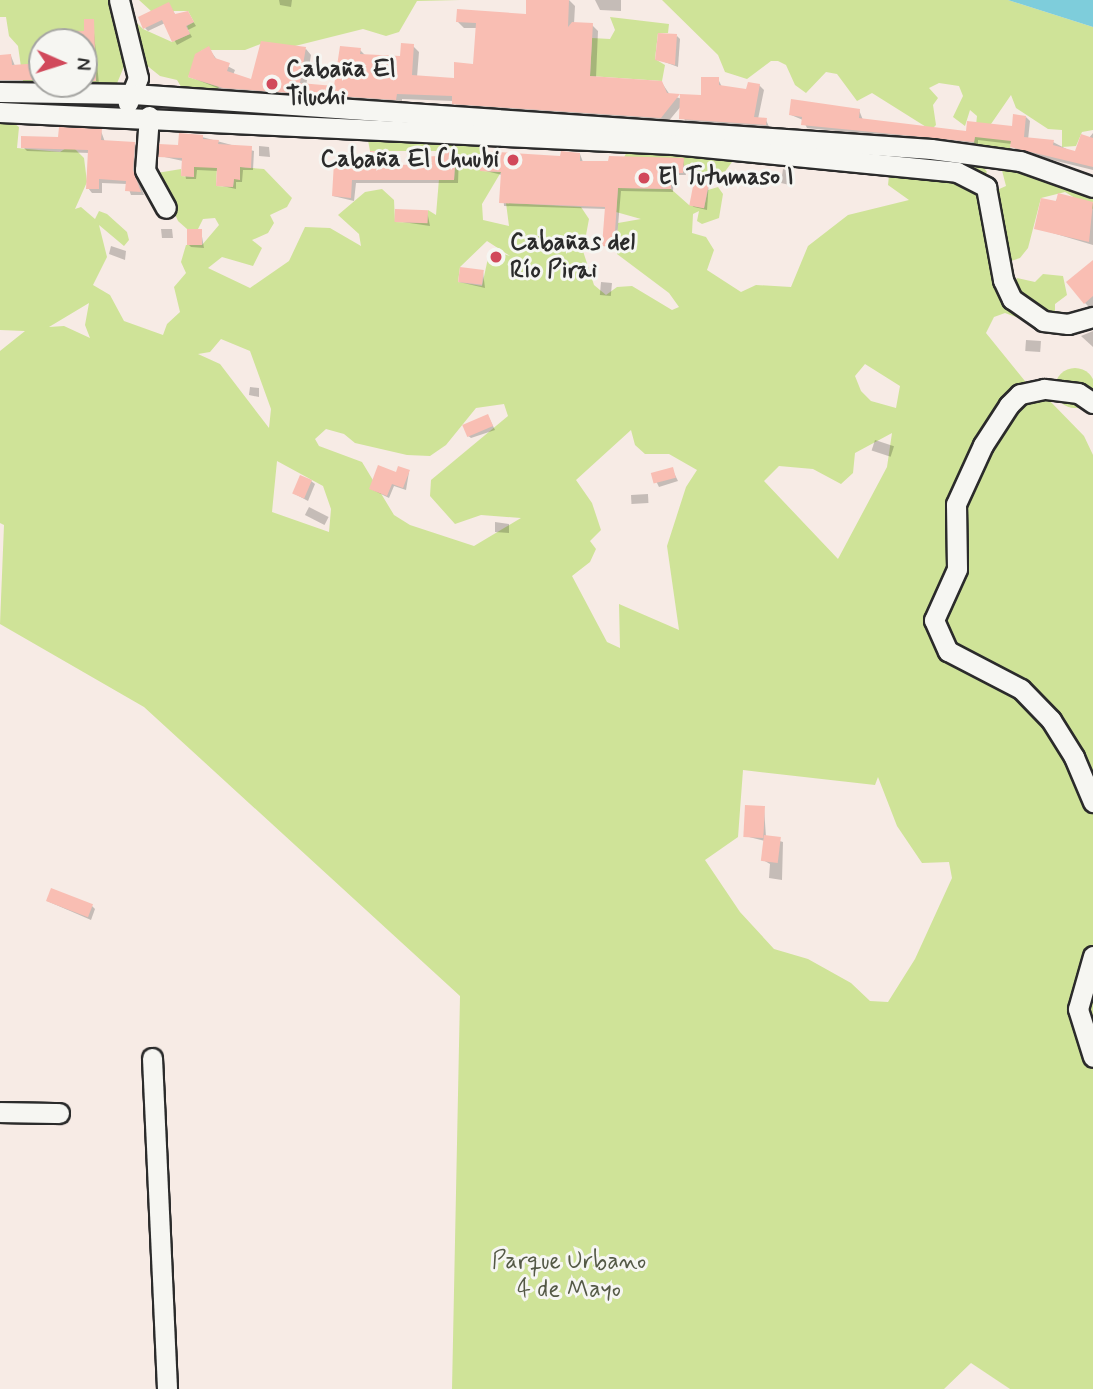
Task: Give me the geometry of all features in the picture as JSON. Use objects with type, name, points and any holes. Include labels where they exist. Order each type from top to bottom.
[{"type":"street","points":[[119,0],[137,68],[133,94],[119,116]]},
{"type":"street","points":[[9,92],[28,92]]},
{"type":"street","points":[[9,92],[25,113]]},
{"type":"street","points":[[98,94],[172,97],[368,122]]},
{"type":"street","points":[[170,118],[172,97]]},
{"type":"street","points":[[85,98],[86,116]]},
{"type":"street","points":[[0,112],[368,122],[569,131],[884,154],[995,157],[1054,170],[1093,187]]},
{"type":"street","points":[[149,116],[145,170],[166,208]]},
{"type":"street","points":[[884,154],[974,177],[986,187],[991,202],[1003,280],[1012,299],[1043,321],[1068,324],[1093,317]]},
{"type":"street","points":[[974,177],[995,157]]},
{"type":"street","points":[[1093,403],[1079,393],[1044,390],[1020,394],[1009,405],[984,445],[956,504],[957,569],[933,620],[948,651],[1021,689],[1051,720],[1074,757],[1093,802]]},
{"type":"street","points":[[1093,956],[1078,1010],[1093,1057]]},
{"type":"street","points":[[152,1058],[167,1389]]},
{"type":"street","points":[[0,1112],[59,1113]]},
{"type":"green space","points":[[0,0],[113,0],[143,29],[172,42],[190,34],[187,26],[194,22],[188,11],[151,11],[139,0],[460,0],[417,1],[399,32],[386,36],[363,29],[291,47],[266,42],[245,50],[202,50],[188,77],[219,87],[213,97],[186,95],[177,80],[160,76],[130,52],[113,93],[98,93],[98,28],[28,28],[28,95],[25,95],[18,46],[9,36],[6,17],[0,17]]},
{"type":"green space","name":"Parque Urbano 4 de Mayo","points":[[662,0],[1008,0],[1093,27],[1093,130],[1082,132],[1076,146],[1062,147],[1062,130],[1048,129],[1016,108],[1011,95],[991,124],[1011,141],[1010,151],[1093,182],[1093,209],[1065,192],[1041,198],[1028,248],[1020,258],[1011,261],[1003,257],[1010,293],[1017,278],[1035,282],[1043,274],[1063,276],[1067,295],[1055,304],[1055,311],[1062,312],[1063,319],[1035,324],[1005,313],[994,317],[986,333],[1033,391],[1047,398],[1084,436],[1093,455],[1093,1389],[1010,1389],[971,1363],[944,1389],[452,1389],[460,996],[144,707],[0,624],[4,525],[0,523],[0,351],[25,331],[0,330],[0,113],[19,127],[17,148],[60,152],[71,145],[84,158],[87,182],[75,209],[81,207],[95,219],[99,211],[107,214],[127,232],[129,240],[124,246],[99,225],[107,257],[93,285],[110,295],[124,321],[163,335],[167,324],[180,312],[174,287],[186,273],[181,262],[186,245],[202,245],[219,225],[215,218],[203,219],[198,229],[187,229],[178,221],[157,173],[181,169],[181,176],[194,177],[194,162],[217,168],[216,186],[233,187],[234,179],[240,179],[240,167],[264,169],[292,198],[287,207],[270,215],[274,223],[268,233],[252,240],[262,248],[253,266],[222,257],[208,268],[250,288],[289,261],[305,227],[330,228],[361,246],[359,234],[338,215],[365,192],[382,189],[394,200],[395,222],[427,223],[428,210],[436,215],[439,179],[454,180],[456,151],[370,151],[367,135],[481,143],[481,171],[501,172],[482,204],[483,220],[509,226],[506,203],[581,207],[589,219],[586,235],[576,246],[583,251],[594,285],[606,295],[617,287],[632,286],[672,310],[679,307],[669,293],[617,254],[618,223],[641,219],[616,212],[618,188],[671,189],[689,205],[704,208],[708,190],[718,187],[723,194],[719,218],[702,224],[697,221],[699,211],[693,214],[692,233],[706,237],[714,250],[707,270],[741,292],[756,285],[791,287],[808,246],[848,215],[909,200],[888,185],[890,166],[908,149],[921,152],[929,164],[931,159],[979,161],[987,172],[979,182],[997,190],[1006,186],[999,159],[974,143],[977,116],[970,110],[965,126],[953,117],[963,96],[959,86],[939,83],[929,88],[938,98],[933,105],[936,125],[931,130],[872,93],[857,101],[837,74],[826,72],[806,93],[795,85],[786,65],[778,61],[771,61],[747,79],[725,72],[718,55]],"holes":[[[487,241],[510,256],[497,252],[488,258],[482,286],[458,282],[460,267]],[[89,303],[85,325],[90,338],[64,326],[49,327]],[[221,339],[250,351],[271,409],[269,428],[220,364],[198,354],[210,352]],[[865,364],[900,386],[896,408],[871,401],[861,391],[855,376]],[[504,404],[508,416],[431,480],[430,496],[455,524],[481,515],[521,518],[474,546],[410,525],[394,515],[362,462],[319,446],[315,439],[326,429],[344,434],[355,443],[407,455],[430,456],[446,445],[476,408]],[[631,430],[635,445],[645,454],[669,454],[697,470],[686,487],[667,546],[679,630],[619,604],[620,648],[607,642],[572,576],[590,562],[596,549],[590,541],[601,530],[592,503],[576,480]],[[892,433],[887,467],[838,559],[764,481],[779,466],[813,469],[841,484],[853,473],[855,453]],[[277,461],[323,486],[331,509],[329,532],[272,512]],[[743,770],[875,785],[878,777],[897,826],[922,863],[949,862],[952,878],[915,959],[888,1002],[870,1001],[851,983],[808,959],[774,949],[740,912],[705,860],[738,837]]]},
{"type":"green space","points":[[610,17],[669,24],[668,33],[658,33],[655,59],[665,65],[662,81],[590,76],[592,38],[610,39],[615,30]]},
{"type":"green space","points":[[628,150],[725,154],[732,162],[721,177],[710,179],[692,176],[692,170],[683,165],[623,159]]},
{"type":"green space","points":[[1075,368],[1089,374],[1095,388],[1089,402],[1075,408],[1061,402],[1055,388],[1061,374]]},
{"type":"water","points":[[1008,0],[1093,0],[1093,27]]},
{"type":"building","points":[[526,0],[569,0],[568,27],[572,22],[593,23],[590,76],[662,81],[667,93],[680,94],[661,118],[452,104],[452,96],[397,94],[396,100],[223,88],[188,77],[195,54],[209,46],[215,58],[230,63],[227,71],[251,79],[261,41],[306,47],[300,83],[334,86],[340,46],[361,48],[360,54],[400,56],[401,43],[414,44],[412,75],[454,78],[454,62],[473,64],[476,23],[456,22],[457,9],[526,14]]},
{"type":"building","points":[[169,2],[175,14],[188,11],[194,22],[186,26],[190,34],[172,42],[162,20],[143,29],[138,17]]},
{"type":"building","points":[[84,19],[94,19],[94,28],[84,28]]},
{"type":"building","points":[[658,33],[677,34],[675,65],[655,60]]},
{"type":"building","points":[[11,54],[12,65],[28,64],[28,80],[0,80],[0,55]]},
{"type":"building","points":[[701,77],[719,77],[719,85],[746,89],[748,82],[760,84],[754,117],[767,118],[766,125],[679,119],[680,94],[701,95]]},
{"type":"building","points":[[791,99],[860,109],[859,118],[966,131],[967,121],[1012,126],[1013,114],[1026,116],[1024,137],[1054,140],[1053,145],[1075,151],[1081,134],[1093,138],[1093,167],[1010,147],[1011,141],[975,137],[974,142],[801,125],[802,117],[789,115]]},
{"type":"building","points":[[59,127],[102,129],[101,140],[135,142],[133,170],[141,192],[125,191],[126,181],[99,179],[99,189],[86,189],[88,150],[21,148],[21,136],[58,137]]},
{"type":"building","points":[[179,133],[203,135],[203,139],[219,140],[218,144],[252,146],[251,168],[240,167],[240,180],[234,179],[233,187],[216,186],[217,168],[194,167],[194,177],[181,176],[182,158],[158,157],[159,144],[178,145]]},
{"type":"building","points":[[440,150],[456,151],[454,180],[352,180],[351,198],[332,196],[334,162],[369,165],[370,151],[386,152],[385,164],[411,165],[411,157],[440,156]]},
{"type":"building","points":[[482,151],[560,156],[561,151],[580,153],[580,161],[608,161],[609,156],[684,158],[683,173],[671,173],[671,189],[618,188],[614,247],[602,246],[605,207],[499,203],[501,172],[480,171]]},
{"type":"building","points":[[695,176],[710,179],[704,208],[689,205]]},
{"type":"building","points":[[1058,193],[1093,202],[1089,242],[1034,229],[1041,198],[1056,201]]},
{"type":"building","points":[[395,209],[428,210],[428,223],[395,222]]},
{"type":"building","points":[[187,229],[202,229],[202,245],[187,245]]},
{"type":"building","points":[[1093,260],[1093,296],[1084,304],[1066,282]]},
{"type":"building","points":[[460,267],[484,270],[482,285],[458,282]]},
{"type":"building","points":[[488,414],[493,426],[467,437],[462,425]]},
{"type":"building","points":[[378,465],[396,472],[398,466],[410,470],[403,488],[392,484],[387,496],[369,489]]},
{"type":"building","points":[[673,467],[676,478],[654,484],[651,473]]},
{"type":"building","points":[[300,475],[312,480],[304,498],[292,493]]},
{"type":"building","points":[[745,805],[765,806],[763,838],[743,837]]},
{"type":"building","points":[[764,835],[781,837],[778,863],[761,861]]},
{"type":"building","points":[[51,888],[93,904],[88,917],[46,901]]},
{"type":"place","name":"Cabaña El Tiluchi","points":[[272,84]]},
{"type":"place","name":"Cabaña El Chuubi","points":[[513,160]]},
{"type":"place","name":"El Tutumaso I","points":[[644,178]]},
{"type":"place","name":"Cabañas del Río Pirai","points":[[496,257]]}]
